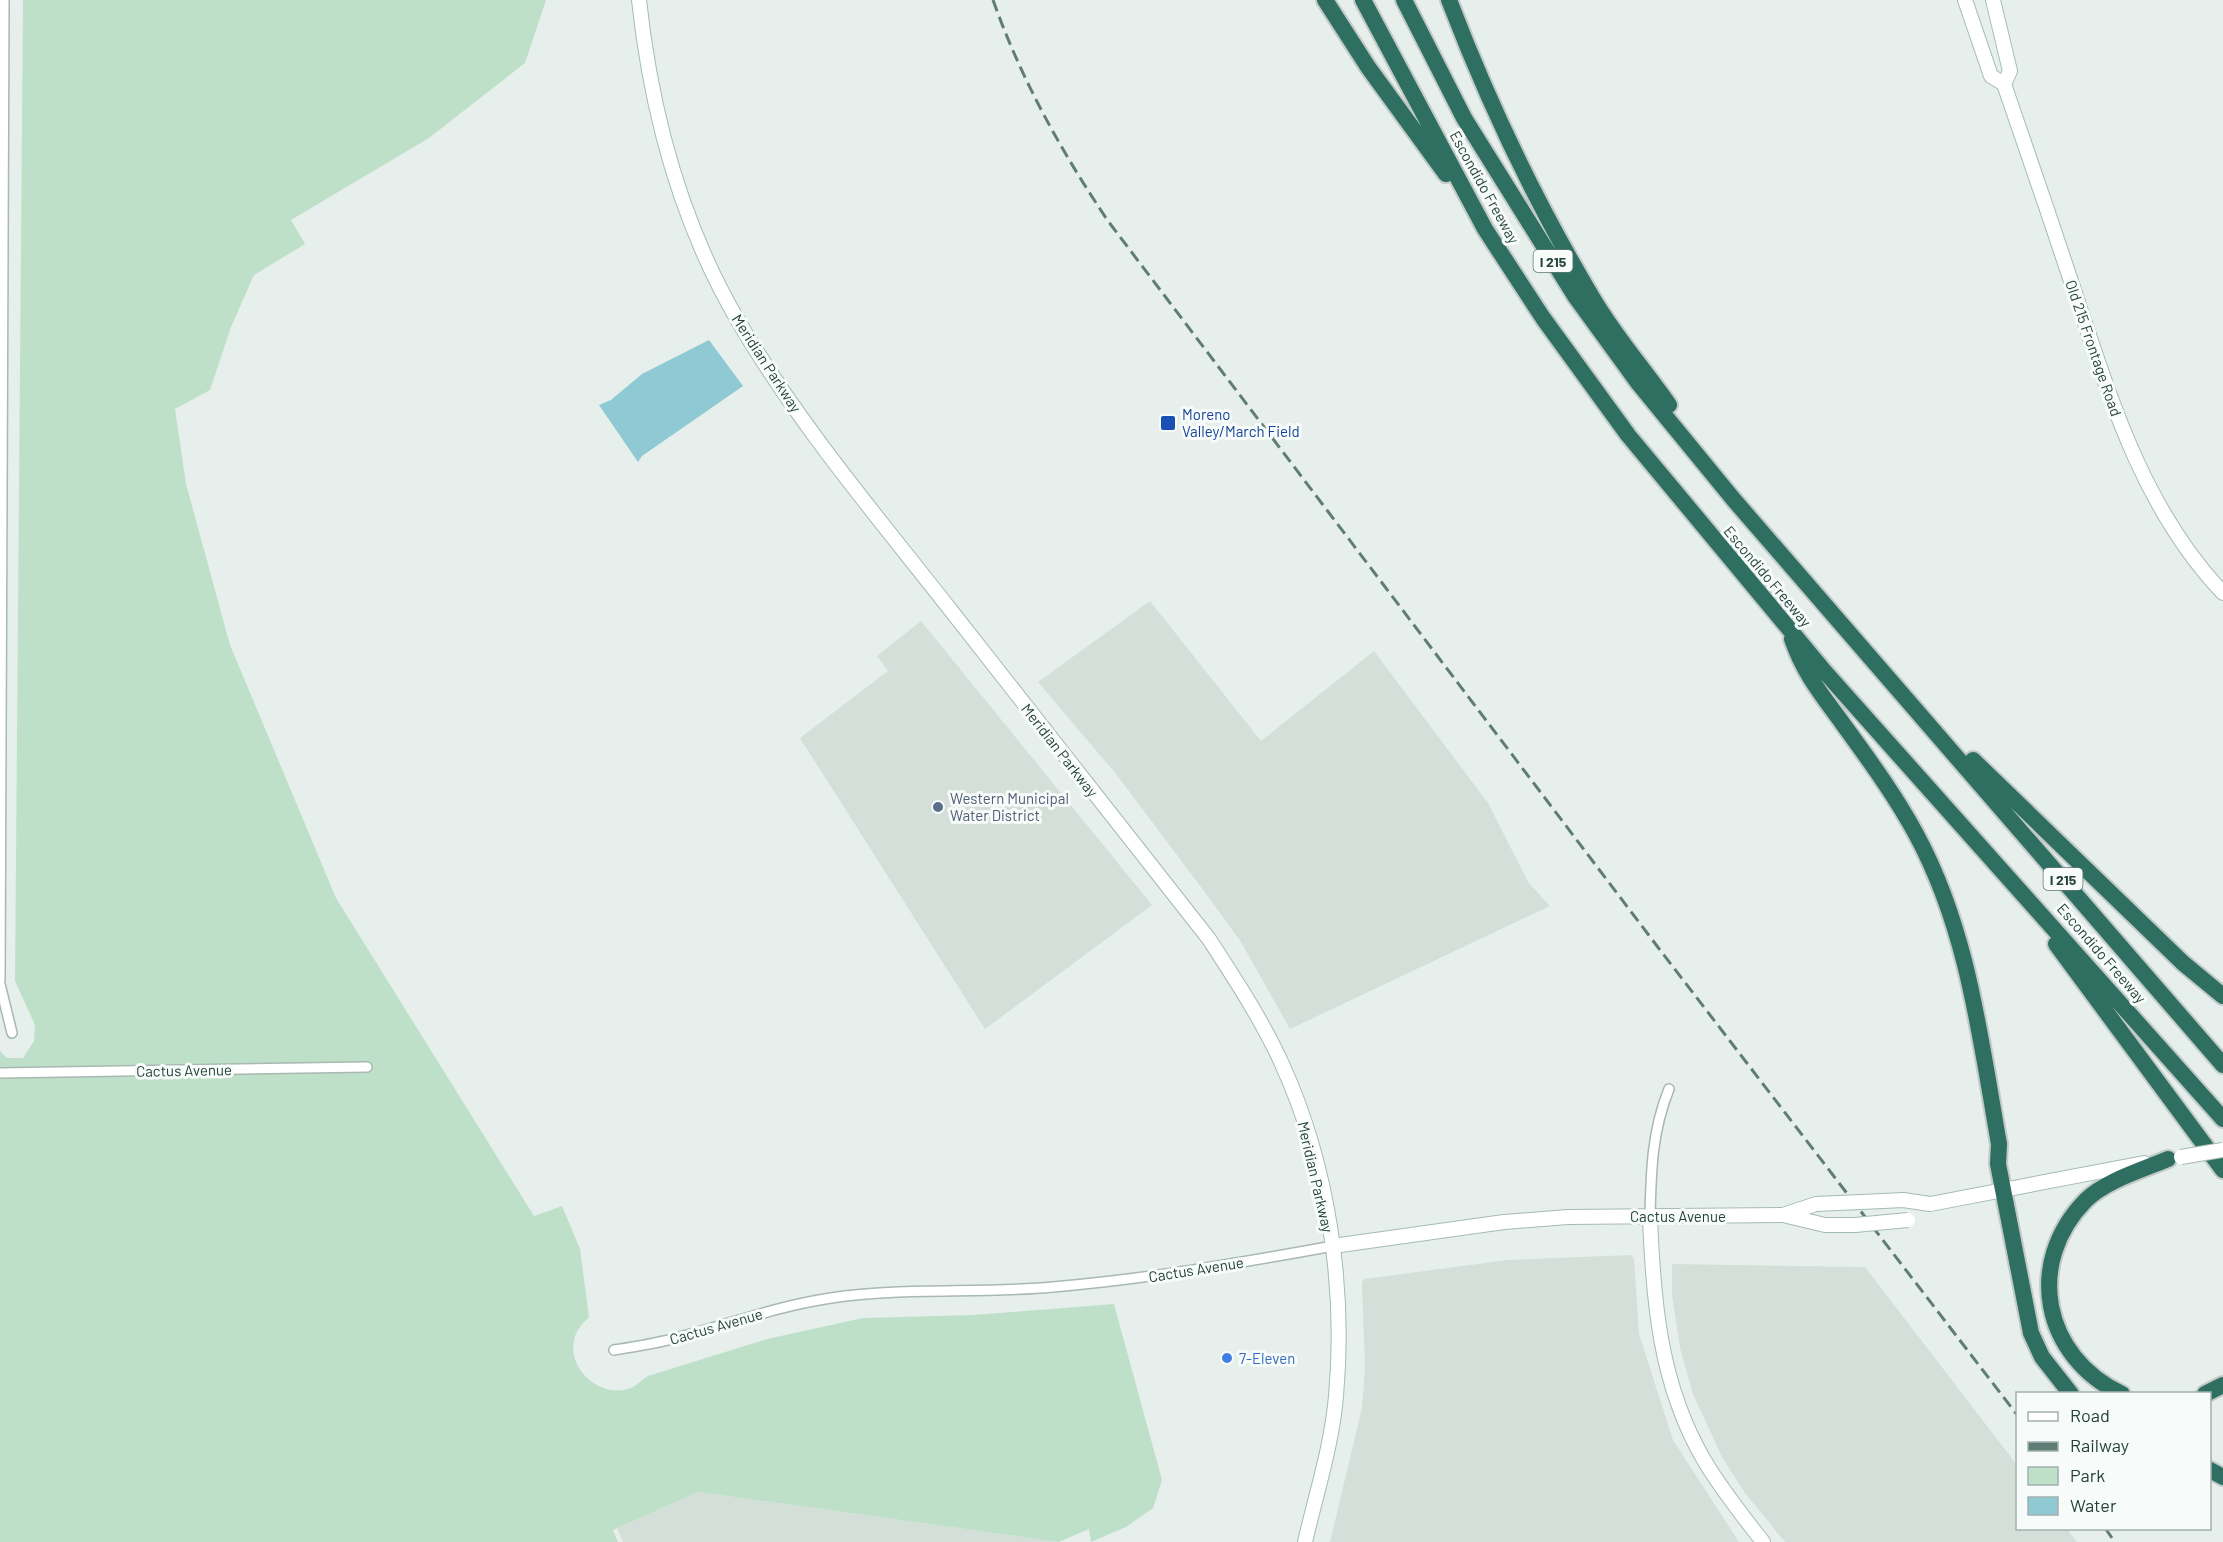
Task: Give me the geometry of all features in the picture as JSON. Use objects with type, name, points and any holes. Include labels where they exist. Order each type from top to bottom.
[{"type":"highway","points":[[1325,0],[1368,67],[1485,229]]},
{"type":"highway","name":"Escondido Freeway","points":[[1363,0],[1485,229],[1543,318],[1628,435],[1789,630],[2223,1119]]},
{"type":"highway","name":"Escondido Freeway","points":[[1404,0],[1464,118],[1575,296],[1639,384],[1734,500],[2223,1065]]},
{"type":"highway","points":[[1449,0],[1471,59],[1532,186],[1592,298],[1734,500]]},
{"type":"highway","points":[[1789,630],[1802,668],[1898,800],[1945,896],[1967,964],[1973,993],[1999,1144],[1998,1164],[2031,1333],[2042,1357],[2069,1392]]},
{"type":"highway","points":[[1902,692],[2183,963],[2223,996]]},
{"type":"highway","points":[[1981,845],[2223,1170]]},
{"type":"highway","points":[[2119,1392],[2091,1376],[2066,1347],[2052,1313],[2049,1298],[2053,1255],[2068,1222],[2088,1199],[2120,1180],[2175,1158]]},
{"type":"highway","points":[[2209,1392],[2223,1385]]},
{"type":"main road","name":"Meridian Parkway","points":[[639,0],[659,124],[674,174],[710,266],[736,317],[766,367],[832,458],[1209,939],[1267,1034],[1296,1098],[1315,1158],[1338,1269],[1340,1306],[1336,1396],[1305,1542]]},
{"type":"main road","name":"Old 215 Frontage Road","points":[[1965,0],[1991,76],[2004,84],[2108,392],[2139,472],[2192,557],[2223,593]]},
{"type":"main road","name":"Old 215 Frontage Road","points":[[1993,0],[2010,72],[2004,84]]},
{"type":"main road","name":"Cactus Avenue","points":[[1783,1215],[1816,1204],[1904,1200],[1930,1204],[2223,1150]]},
{"type":"main road","name":"Cactus Avenue","points":[[1333,1246],[1568,1216],[1783,1215],[1825,1226],[1908,1220],[1930,1204]]},
{"type":"main road","points":[[1650,1216],[1654,1303],[1674,1395],[1704,1460],[1763,1542]]},
{"type":"street","points":[[4,0],[0,982],[12,1033]]},
{"type":"street","name":"Cactus Avenue","points":[[0,1073],[367,1067]]},
{"type":"street","points":[[1650,1216],[1654,1136],[1669,1089]]},
{"type":"street","name":"Cactus Avenue","points":[[614,1350],[671,1340],[779,1308],[829,1298],[870,1293],[975,1292],[1053,1287],[1229,1265],[1333,1246]]},
{"type":"shaded area","points":[[1150,601],[1261,741],[1374,651],[1488,803],[1528,882],[1550,906],[1290,1029],[1241,942],[1207,895],[1116,774],[1038,682]]},
{"type":"shaded area","points":[[921,621],[1152,905],[985,1029],[800,738],[888,671],[877,656]]},
{"type":"shaded area","points":[[1631,1255],[1634,1259],[1639,1334],[1673,1440],[1739,1542],[1330,1542],[1362,1408],[1365,1368],[1362,1283],[1364,1279],[1508,1260]]},
{"type":"shaded area","points":[[1672,1264],[1865,1267],[2016,1464],[2016,1530],[2068,1530],[2077,1542],[1785,1542],[1745,1493],[1722,1457],[1693,1394],[1680,1348],[1672,1295]]},
{"type":"shaded area","points":[[698,1492],[1059,1542],[623,1542],[617,1528]]},
{"type":"green space","points":[[23,0],[546,0],[525,63],[429,138],[291,220],[305,244],[254,275],[231,327],[210,390],[175,409],[186,484],[230,645],[336,898],[534,1216],[562,1206],[580,1249],[589,1317],[576,1333],[573,1351],[576,1362],[590,1380],[611,1390],[622,1390],[633,1387],[648,1376],[767,1339],[863,1318],[973,1315],[1114,1304],[1162,1480],[1153,1508],[1126,1527],[1091,1542],[1089,1529],[1059,1542],[698,1492],[613,1530],[618,1542],[0,1542],[0,1051],[7,1058],[23,1058],[34,1041],[35,1025],[15,981]]},
{"type":"water","points":[[709,340],[743,386],[642,456],[638,462],[599,405],[611,400],[642,374]]},
{"type":"railway","points":[[993,0],[1016,58],[1043,114],[1108,221],[1657,946],[2016,1413]]},
{"type":"railway","points":[[2106,1530],[2115,1542]]},
{"type":"place","name":"Moreno Valley/March Field","points":[[1168,423]]},
{"type":"place","name":"Western Municipal Water District","points":[[938,807]]},
{"type":"place","name":"7-Eleven","points":[[1227,1358]]}]
